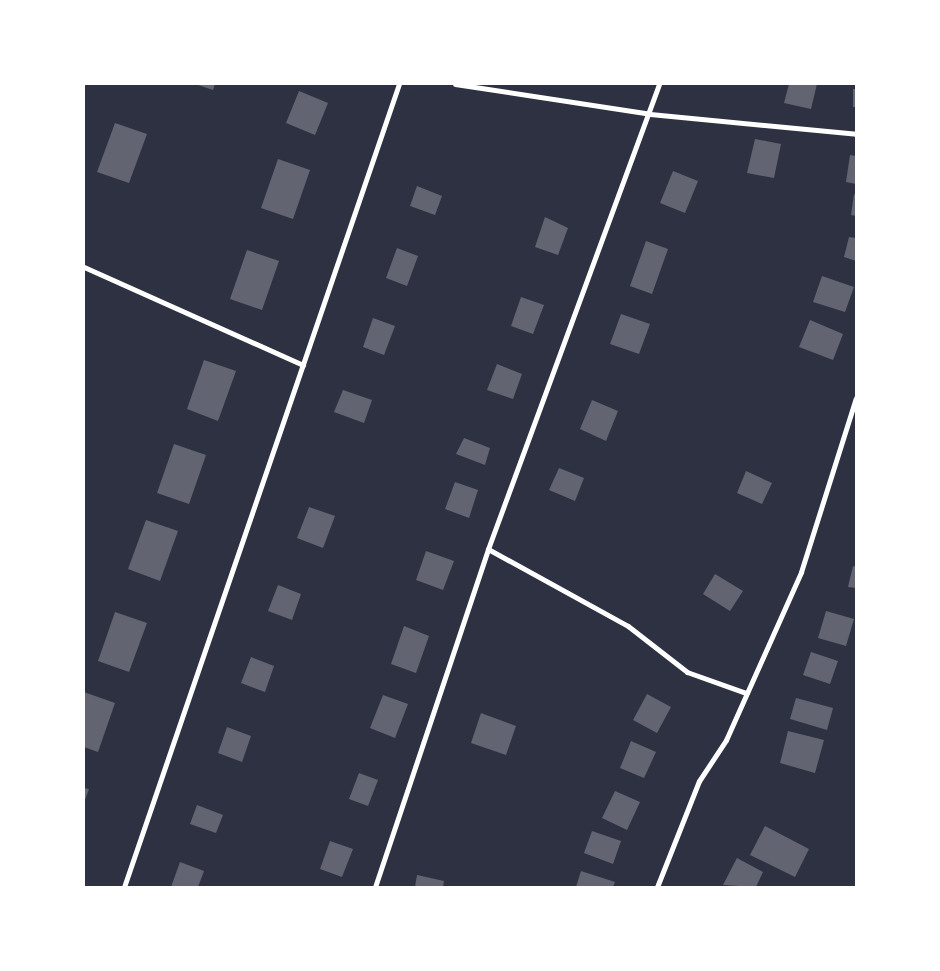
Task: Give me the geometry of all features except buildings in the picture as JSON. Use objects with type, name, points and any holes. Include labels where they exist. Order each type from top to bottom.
[{"type":"street","points":[[124,887],[400,84]]},
{"type":"street","points":[[455,84],[650,114],[856,134]]},
{"type":"street","points":[[375,887],[488,549],[650,114],[659,84]]},
{"type":"street","points":[[84,268],[303,365]]},
{"type":"street","points":[[657,887],[699,781],[726,740],[802,572],[856,398]]},
{"type":"street","points":[[488,549],[628,626],[687,672],[746,693]]}]
